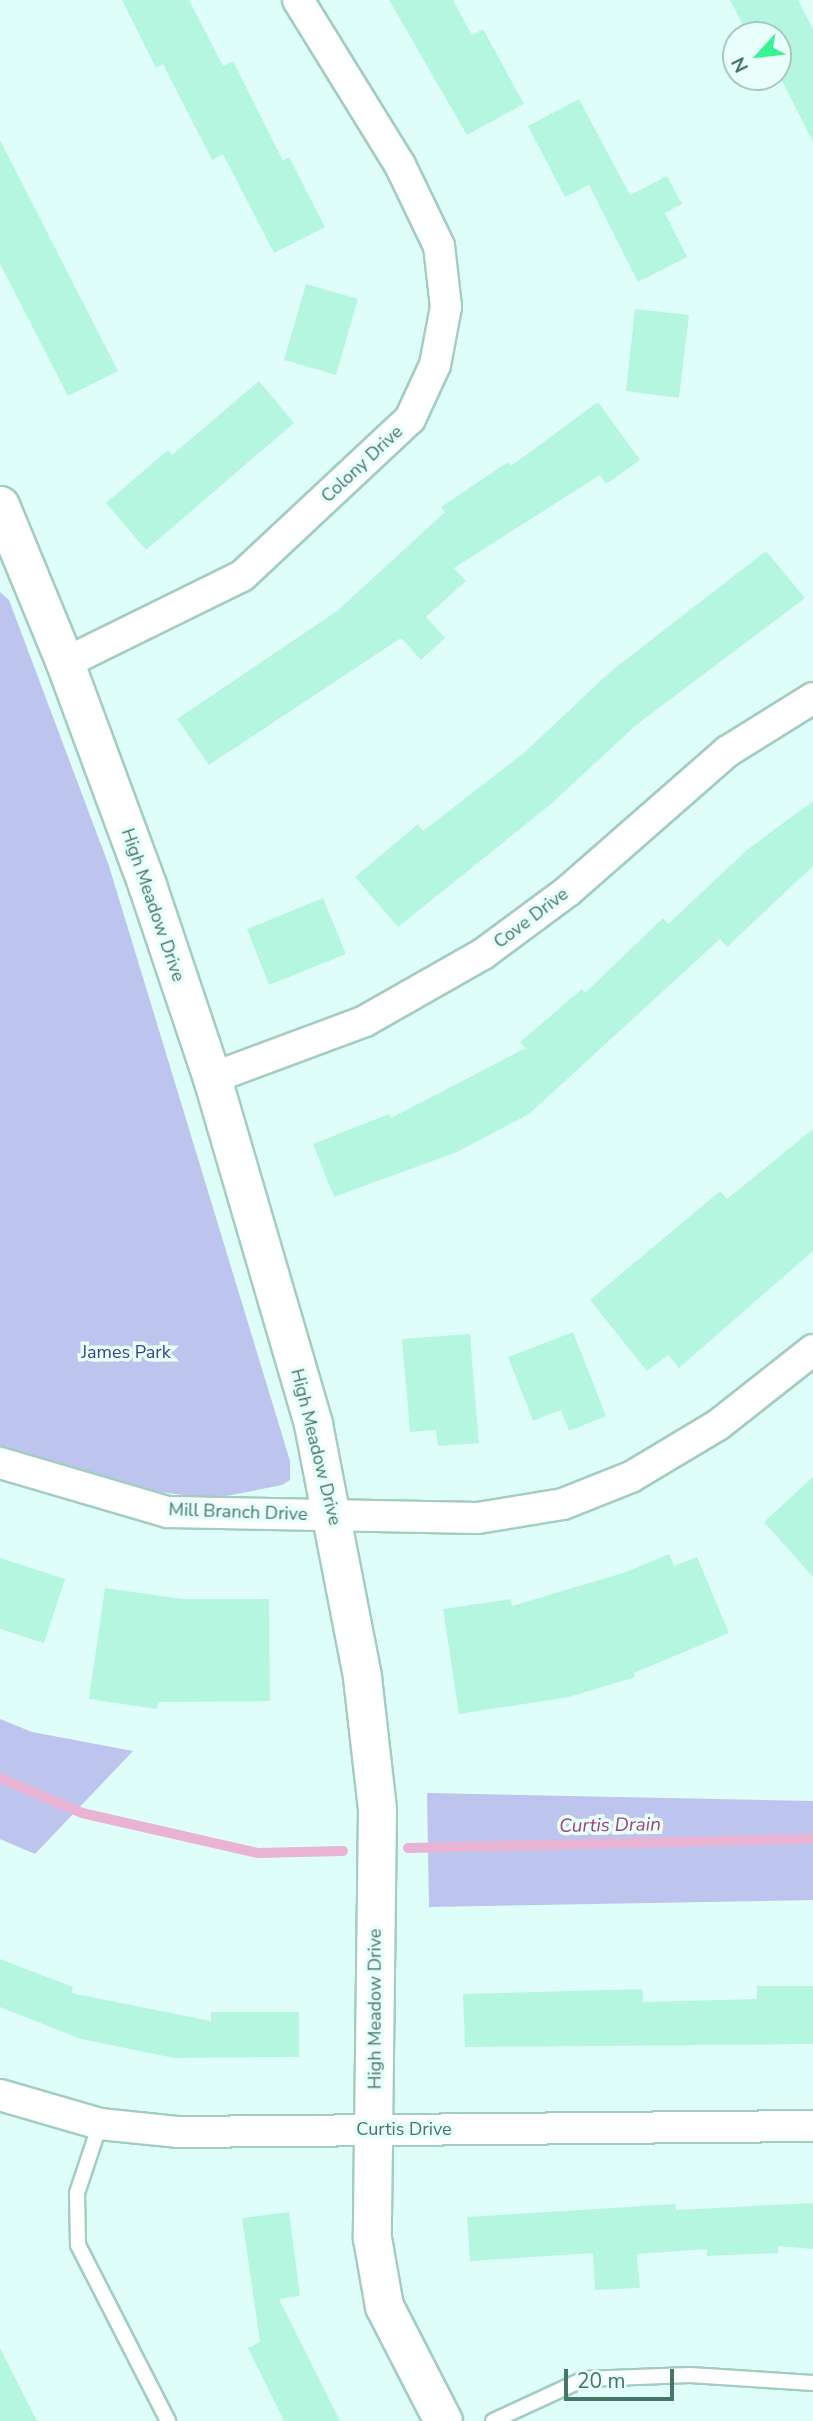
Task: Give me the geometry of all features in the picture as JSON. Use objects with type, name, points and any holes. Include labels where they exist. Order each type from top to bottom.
[{"type":"street","name":"Colony Drive","points":[[65,663],[242,576],[410,419],[435,365],[446,307],[439,246],[400,165],[298,0]]},
{"type":"street","name":"High Meadow Drive","points":[[0,505],[8,543],[65,663],[212,1078],[313,1424],[333,1514],[362,1677],[377,1809],[372,2238],[384,2306],[443,2421]]},
{"type":"street","name":"Cove Drive","points":[[212,1078],[365,1021],[483,954],[568,891],[728,751],[813,698]]},
{"type":"street","name":"Mill Branch Drive","points":[[0,1463],[168,1512],[478,1518],[563,1504],[631,1477],[718,1425],[813,1350]]},
{"type":"street","name":"Curtis Drive","points":[[0,2095],[100,2124],[177,2132],[813,2126]]},
{"type":"lane","points":[[100,2124],[77,2193],[78,2245],[168,2421]]},
{"type":"lane","points":[[493,2421],[584,2379],[690,2375],[813,2383]]},
{"type":"green space","name":"James Park","points":[[0,592],[9,600],[109,866],[290,1461],[290,1480],[282,1485],[211,1499],[139,1489],[0,1446]]},
{"type":"green space","points":[[0,1719],[32,1732],[133,1751],[35,1854],[0,1839]]},
{"type":"green space","points":[[427,1793],[813,1801],[813,1900],[429,1907]]},
{"type":"building","points":[[122,0],[189,0],[223,66],[233,61],[283,161],[289,157],[325,227],[274,253],[223,154],[212,160],[163,64],[156,68]]},
{"type":"building","points":[[389,0],[453,0],[472,35],[483,29],[524,104],[467,135]]},
{"type":"building","points":[[730,0],[798,0],[813,29],[813,142],[787,91],[792,91],[792,21],[741,21]]},
{"type":"building","points":[[579,99],[630,195],[667,176],[682,204],[665,213],[687,257],[638,282],[589,185],[565,197],[528,126]]},
{"type":"building","points":[[0,140],[118,371],[68,396],[0,264]]},
{"type":"building","points":[[306,284],[358,299],[336,375],[284,360]]},
{"type":"building","points":[[635,309],[689,315],[679,398],[626,391]]},
{"type":"building","points":[[259,381],[294,423],[146,550],[106,503],[168,450],[172,455]]},
{"type":"building","points":[[598,402],[640,460],[606,484],[600,475],[454,568],[466,581],[426,617],[445,638],[421,660],[401,638],[209,765],[177,719],[337,611],[445,512],[441,507],[508,462],[511,466]]},
{"type":"building","points":[[766,551],[805,598],[635,726],[551,804],[398,927],[355,877],[418,824],[423,831],[526,751],[610,672]]},
{"type":"building","points":[[813,801],[813,866],[727,947],[720,939],[529,1114],[457,1152],[334,1197],[313,1144],[389,1114],[391,1118],[526,1048],[520,1042],[582,989],[585,993],[663,918],[668,924],[747,850]]},
{"type":"building","points":[[323,898],[346,954],[269,985],[247,929]]},
{"type":"building","points":[[813,1129],[813,1251],[679,1368],[668,1355],[647,1371],[590,1300],[720,1191],[727,1199]]},
{"type":"building","points":[[573,1332],[606,1416],[569,1431],[561,1410],[533,1421],[508,1357]]},
{"type":"building","points":[[470,1334],[479,1443],[438,1446],[436,1430],[410,1432],[402,1339]]},
{"type":"building","points":[[813,1477],[813,1577],[764,1522]]},
{"type":"building","points":[[669,1554],[674,1566],[697,1557],[729,1633],[634,1673],[635,1677],[569,1697],[459,1714],[443,1609],[511,1599],[512,1606],[626,1572]]},
{"type":"building","points":[[0,1558],[65,1579],[44,1643],[0,1629]]},
{"type":"building","points":[[105,1588],[182,1599],[269,1599],[270,1701],[158,1702],[157,1709],[89,1699]]},
{"type":"building","points":[[0,1959],[73,1987],[71,1993],[211,2021],[211,2012],[299,2012],[299,2057],[174,2058],[81,2039],[0,2007]]},
{"type":"building","points":[[757,1986],[813,1986],[813,2044],[465,2047],[463,1994],[642,1989],[643,2002],[757,1999]]},
{"type":"building","points":[[813,2203],[813,2249],[778,2246],[778,2253],[707,2256],[707,2249],[637,2254],[640,2288],[595,2290],[593,2253],[470,2261],[467,2217],[675,2204],[676,2210]]},
{"type":"building","points":[[289,2212],[300,2296],[279,2299],[340,2421],[284,2421],[248,2348],[260,2342],[242,2218]]},
{"type":"building","points":[[0,2348],[37,2421],[0,2421]]},
{"type":"waterway","name":"Curtis Drain","points":[[0,1778],[82,1813],[258,1853],[343,1851]]},
{"type":"waterway","name":"Curtis Drain","points":[[408,1848],[813,1839]]}]
